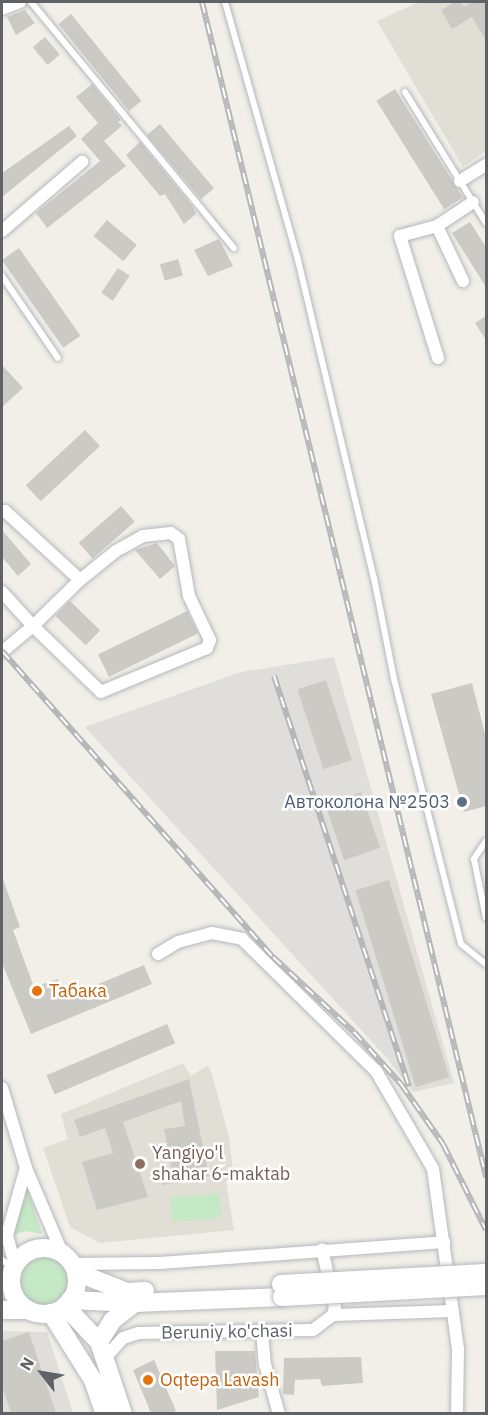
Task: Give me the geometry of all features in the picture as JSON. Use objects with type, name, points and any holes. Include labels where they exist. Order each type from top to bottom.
[{"type":"main road","name":"Beruniy ko'chasi","points":[[9,1269],[31,1251],[52,1249],[70,1263],[127,1292],[486,1286]]},
{"type":"main road","points":[[70,1263],[62,1306],[105,1413]]},
{"type":"main road","points":[[9,1269],[15,1295],[29,1310]]},
{"type":"main road","name":"Beruniy ko'chasi","points":[[2,1310],[135,1303],[486,1273]]},
{"type":"main road","points":[[102,1350],[113,1320],[135,1303]]},
{"type":"main road","points":[[62,1306],[102,1350],[123,1413]]},
{"type":"street","points":[[2,9],[20,2]]},
{"type":"street","points":[[2,231],[82,162]]},
{"type":"street","points":[[459,181],[486,165]]},
{"type":"street","points":[[438,358],[400,236],[437,226],[473,202]]},
{"type":"street","points":[[437,226],[463,280]]},
{"type":"street","points":[[2,512],[5,511],[80,579]]},
{"type":"street","points":[[2,592],[33,626],[94,688],[106,693],[207,648],[210,640],[189,596],[179,539],[171,533],[143,536],[80,579],[33,626],[2,652]]},
{"type":"street","points":[[158,954],[178,942],[212,933],[242,939],[376,1071],[433,1169],[458,1350],[458,1413]]},
{"type":"street","points":[[2,1088],[26,1168],[70,1263]]},
{"type":"street","points":[[9,1269],[7,1235],[26,1168]]},
{"type":"street","name":"Beruniy ko'chasi","points":[[70,1263],[160,1263],[322,1249],[444,1242]]},
{"type":"street","points":[[322,1249],[333,1315],[453,1311]]},
{"type":"street","name":"Beruniy ko'chasi","points":[[102,1350],[123,1338],[138,1333],[313,1330],[333,1315]]},
{"type":"street","points":[[262,1332],[265,1364],[279,1413]]},
{"type":"lane","points":[[31,2],[234,248]]},
{"type":"lane","points":[[225,2],[301,271],[374,578],[394,679],[461,944],[486,964]]},
{"type":"lane","points":[[405,92],[486,223]]},
{"type":"lane","points":[[2,276],[58,358]]},
{"type":"lane","points":[[486,841],[474,859],[486,918]]},
{"type":"shaded area","points":[[419,2],[486,2],[486,151],[463,167],[377,21]]},
{"type":"shaded area","points":[[334,657],[454,1083],[413,1092],[386,1057],[85,727],[241,672]]},
{"type":"shaded area","name":"Yangiyo'l shahar 6-maktab","points":[[183,1063],[191,1076],[208,1065],[212,1074],[229,1137],[234,1179],[226,1181],[234,1230],[100,1243],[70,1227],[43,1148],[68,1139],[61,1114]]},
{"type":"shaded area","points":[[2,1331],[47,1332],[73,1413],[2,1414]]},
{"type":"green space","points":[[27,1187],[42,1234],[26,1231],[13,1235]]},
{"type":"green space","points":[[219,1193],[221,1218],[172,1222],[170,1197]]},
{"type":"green space","points":[[39,1256],[49,1256],[62,1263],[69,1276],[69,1286],[62,1299],[49,1306],[39,1306],[30,1302],[23,1295],[19,1286],[19,1276],[23,1267],[30,1260]]},
{"type":"building","points":[[455,2],[461,2],[464,7],[473,2],[486,2],[486,41],[472,17],[452,29],[441,10]]},
{"type":"building","points":[[25,10],[35,23],[16,35],[7,17]]},
{"type":"building","points":[[71,14],[141,101],[129,111],[59,24]]},
{"type":"building","points":[[45,37],[60,55],[48,65],[33,47]]},
{"type":"building","points":[[92,84],[121,120],[118,122],[122,126],[104,141],[126,166],[47,228],[36,213],[100,161],[81,139],[98,123],[76,97]]},
{"type":"building","points":[[395,89],[463,198],[444,209],[376,101]]},
{"type":"building","points":[[160,124],[214,188],[201,199],[147,135]]},
{"type":"building","points":[[69,126],[77,136],[2,197],[2,173]]},
{"type":"building","points":[[140,142],[193,207],[196,214],[184,224],[165,194],[160,196],[126,155]]},
{"type":"building","points":[[107,220],[137,245],[123,261],[94,236]]},
{"type":"building","points":[[470,222],[486,247],[486,287],[452,233]]},
{"type":"building","points":[[219,239],[233,266],[208,276],[194,250]]},
{"type":"building","points":[[19,248],[80,336],[63,348],[2,260]]},
{"type":"building","points":[[178,259],[183,275],[165,281],[160,265]]},
{"type":"building","points":[[118,268],[130,276],[113,301],[101,293]]},
{"type":"building","points":[[486,316],[486,340],[475,323]]},
{"type":"building","points":[[2,365],[23,388],[2,407]]},
{"type":"building","points":[[85,430],[100,446],[41,501],[26,485]]},
{"type":"building","points":[[121,506],[135,522],[93,559],[79,543]]},
{"type":"building","points":[[2,530],[31,564],[18,576],[2,557]]},
{"type":"building","points":[[157,543],[175,566],[160,579],[135,550]]},
{"type":"building","points":[[70,601],[100,630],[86,645],[55,616]]},
{"type":"building","points":[[187,611],[198,633],[109,677],[98,654]]},
{"type":"building","points":[[326,680],[352,760],[323,769],[297,689]]},
{"type":"building","points":[[472,683],[486,738],[486,806],[464,812],[431,694]]},
{"type":"building","points":[[361,792],[380,848],[344,860],[325,804]]},
{"type":"building","points":[[3,879],[20,927],[13,930],[34,987],[58,979],[65,998],[144,965],[152,984],[31,1034],[2,963]]},
{"type":"building","points":[[389,880],[449,1077],[416,1087],[356,890]]},
{"type":"building","points":[[167,1024],[175,1043],[55,1095],[46,1075]]},
{"type":"building","points":[[189,1079],[209,1176],[162,1185],[160,1173],[172,1171],[164,1129],[185,1126],[181,1101],[123,1122],[148,1197],[97,1210],[82,1162],[113,1153],[105,1128],[80,1137],[74,1120]]},
{"type":"building","points":[[29,1332],[56,1413],[11,1413],[2,1386],[2,1341]]},
{"type":"building","points":[[215,1351],[255,1351],[259,1397],[217,1410]]},
{"type":"building","points":[[361,1357],[363,1383],[322,1386],[320,1379],[295,1380],[294,1395],[283,1394],[284,1358]]},
{"type":"building","points":[[154,1360],[176,1411],[171,1413],[151,1413],[133,1370]]},
{"type":"railway","points":[[202,2],[486,1177]]},
{"type":"railway","points":[[2,651],[273,957],[354,1032],[401,1084],[443,1144],[486,1230]]},
{"type":"railway","points":[[274,676],[409,1086]]},
{"type":"place","name":"Автоколона №2503","points":[[462,802]]},
{"type":"place","name":"Табака","points":[[37,991]]},
{"type":"place","name":"Yangiyo'l shahar 6-maktab","points":[[140,1164]]},
{"type":"place","name":"Oqtepa Lavash","points":[[148,1380]]}]
